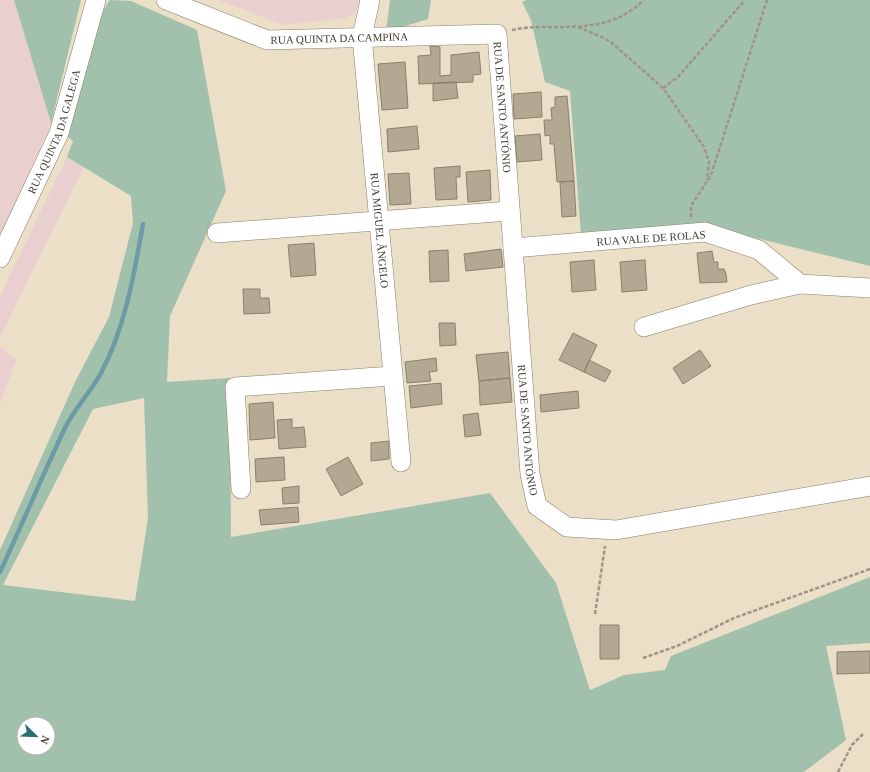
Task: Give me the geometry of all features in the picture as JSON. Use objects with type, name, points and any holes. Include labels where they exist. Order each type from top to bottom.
[{"type":"street","name":"RUA QUINTA DA GALEGA","points":[[0,258],[59,133],[96,0]]},
{"type":"street","name":"RUA QUINTA DA CAMPINA","points":[[166,0],[267,40],[497,34]]},
{"type":"street","name":"RUA MIGUEL ÂNGELO","points":[[370,0],[362,37],[401,462]]},
{"type":"street","name":"RUA DE SANTO ANTÓNIO","points":[[497,34],[530,474],[537,506],[567,527],[616,530],[870,486]]},
{"type":"street","points":[[217,233],[510,211]]},
{"type":"street","name":"RUA VALE DE ROLAS","points":[[513,248],[705,232],[759,250],[800,284]]},
{"type":"street","points":[[644,327],[751,295],[800,284],[870,288]]},
{"type":"street","points":[[241,489],[235,387],[392,376]]},
{"type":"path","points":[[497,34],[522,28],[578,27],[613,21],[644,0]]},
{"type":"path","points":[[663,88],[678,77],[745,0]]},
{"type":"path","points":[[690,233],[691,206],[711,175],[767,0]]},
{"type":"path","points":[[578,27],[604,38],[663,88],[704,147],[709,162],[707,180]]},
{"type":"path","points":[[595,614],[608,530]]},
{"type":"path","points":[[643,658],[677,646],[734,618],[870,569]]},
{"type":"path","points":[[838,772],[852,745],[862,734]]},
{"type":"shaded area","points":[[0,0],[14,0],[51,123],[0,237]]},
{"type":"shaded area","points":[[218,0],[359,0],[358,8],[354,14],[345,18],[284,25]]},
{"type":"shaded area","points":[[67,157],[84,167],[0,337],[0,296]]},
{"type":"shaded area","points":[[0,346],[16,360],[0,404]]},
{"type":"green space","points":[[14,0],[81,0],[51,123]]},
{"type":"green space","points":[[110,0],[131,1],[197,30],[226,191],[170,316],[167,382],[230,378],[231,537],[490,493],[556,583],[590,690],[624,675],[665,670],[671,656],[870,577],[870,643],[826,646],[846,740],[804,772],[0,772],[0,550],[75,382],[109,317],[133,223],[131,196],[67,157],[73,141],[68,137],[80,87],[99,23]],"holes":[[[144,398],[148,518],[135,601],[3,585],[93,409]]]},
{"type":"green space","points":[[390,0],[431,0],[428,19],[386,32]]},
{"type":"green space","points":[[526,0],[870,0],[870,266],[711,227],[581,235],[570,91],[545,82],[531,20],[522,2]]},
{"type":"building","points":[[430,46],[440,47],[440,76],[451,75],[451,55],[479,52],[481,74],[473,75],[473,82],[419,84],[418,56],[431,55]]},
{"type":"building","points":[[405,62],[408,108],[382,110],[378,64]]},
{"type":"building","points":[[456,82],[458,98],[433,101],[433,83]]},
{"type":"building","points":[[541,92],[542,117],[514,119],[513,94]]},
{"type":"building","points":[[567,96],[574,181],[557,182],[554,144],[550,144],[550,135],[545,136],[544,120],[552,120],[551,108],[555,107],[555,97]]},
{"type":"building","points":[[417,126],[419,149],[388,152],[387,129]]},
{"type":"building","points":[[540,134],[542,160],[517,162],[515,136]]},
{"type":"building","points":[[460,166],[460,177],[456,177],[457,199],[436,200],[434,168]]},
{"type":"building","points":[[490,170],[491,200],[468,202],[466,172]]},
{"type":"building","points":[[409,173],[411,204],[390,205],[388,174]]},
{"type":"building","points":[[574,181],[576,216],[562,217],[560,182]]},
{"type":"building","points":[[314,243],[316,275],[291,277],[288,245]]},
{"type":"building","points":[[501,249],[503,267],[466,271],[464,254]]},
{"type":"building","points":[[448,250],[449,281],[430,282],[429,251]]},
{"type":"building","points":[[712,251],[714,262],[718,262],[718,269],[724,269],[727,282],[700,283],[697,253]]},
{"type":"building","points":[[594,260],[596,290],[572,292],[570,262]]},
{"type":"building","points":[[645,260],[647,290],[622,292],[620,262]]},
{"type":"building","points":[[243,289],[260,289],[260,298],[269,298],[270,313],[244,314]]},
{"type":"building","points":[[439,323],[455,323],[456,345],[440,346]]},
{"type":"building","points":[[573,333],[597,345],[584,372],[559,360]]},
{"type":"building","points":[[700,350],[711,366],[683,384],[673,368]]},
{"type":"building","points":[[508,352],[510,378],[479,381],[476,355]]},
{"type":"building","points":[[436,358],[437,371],[429,372],[431,381],[407,383],[405,362]]},
{"type":"building","points":[[589,360],[611,371],[605,382],[584,372]]},
{"type":"building","points":[[510,378],[512,402],[480,405],[479,381]]},
{"type":"building","points":[[441,383],[442,404],[411,408],[409,386]]},
{"type":"building","points":[[578,391],[579,408],[541,412],[540,395]]},
{"type":"building","points":[[273,402],[275,438],[250,440],[249,404]]},
{"type":"building","points":[[478,413],[481,435],[465,437],[463,415]]},
{"type":"building","points":[[292,419],[292,428],[304,427],[306,447],[279,449],[277,420]]},
{"type":"building","points":[[389,441],[389,459],[371,461],[371,443]]},
{"type":"building","points":[[284,457],[285,480],[256,482],[255,459]]},
{"type":"building","points":[[348,457],[363,484],[341,496],[326,469]]},
{"type":"building","points":[[299,486],[299,503],[283,504],[282,488]]},
{"type":"building","points":[[298,507],[299,522],[261,525],[259,510]]},
{"type":"building","points":[[600,625],[619,625],[619,659],[600,659]]},
{"type":"building","points":[[870,651],[870,673],[837,674],[837,652]]},
{"type":"waterway","points":[[0,572],[65,428],[96,382],[109,357],[128,301],[143,224]]}]
